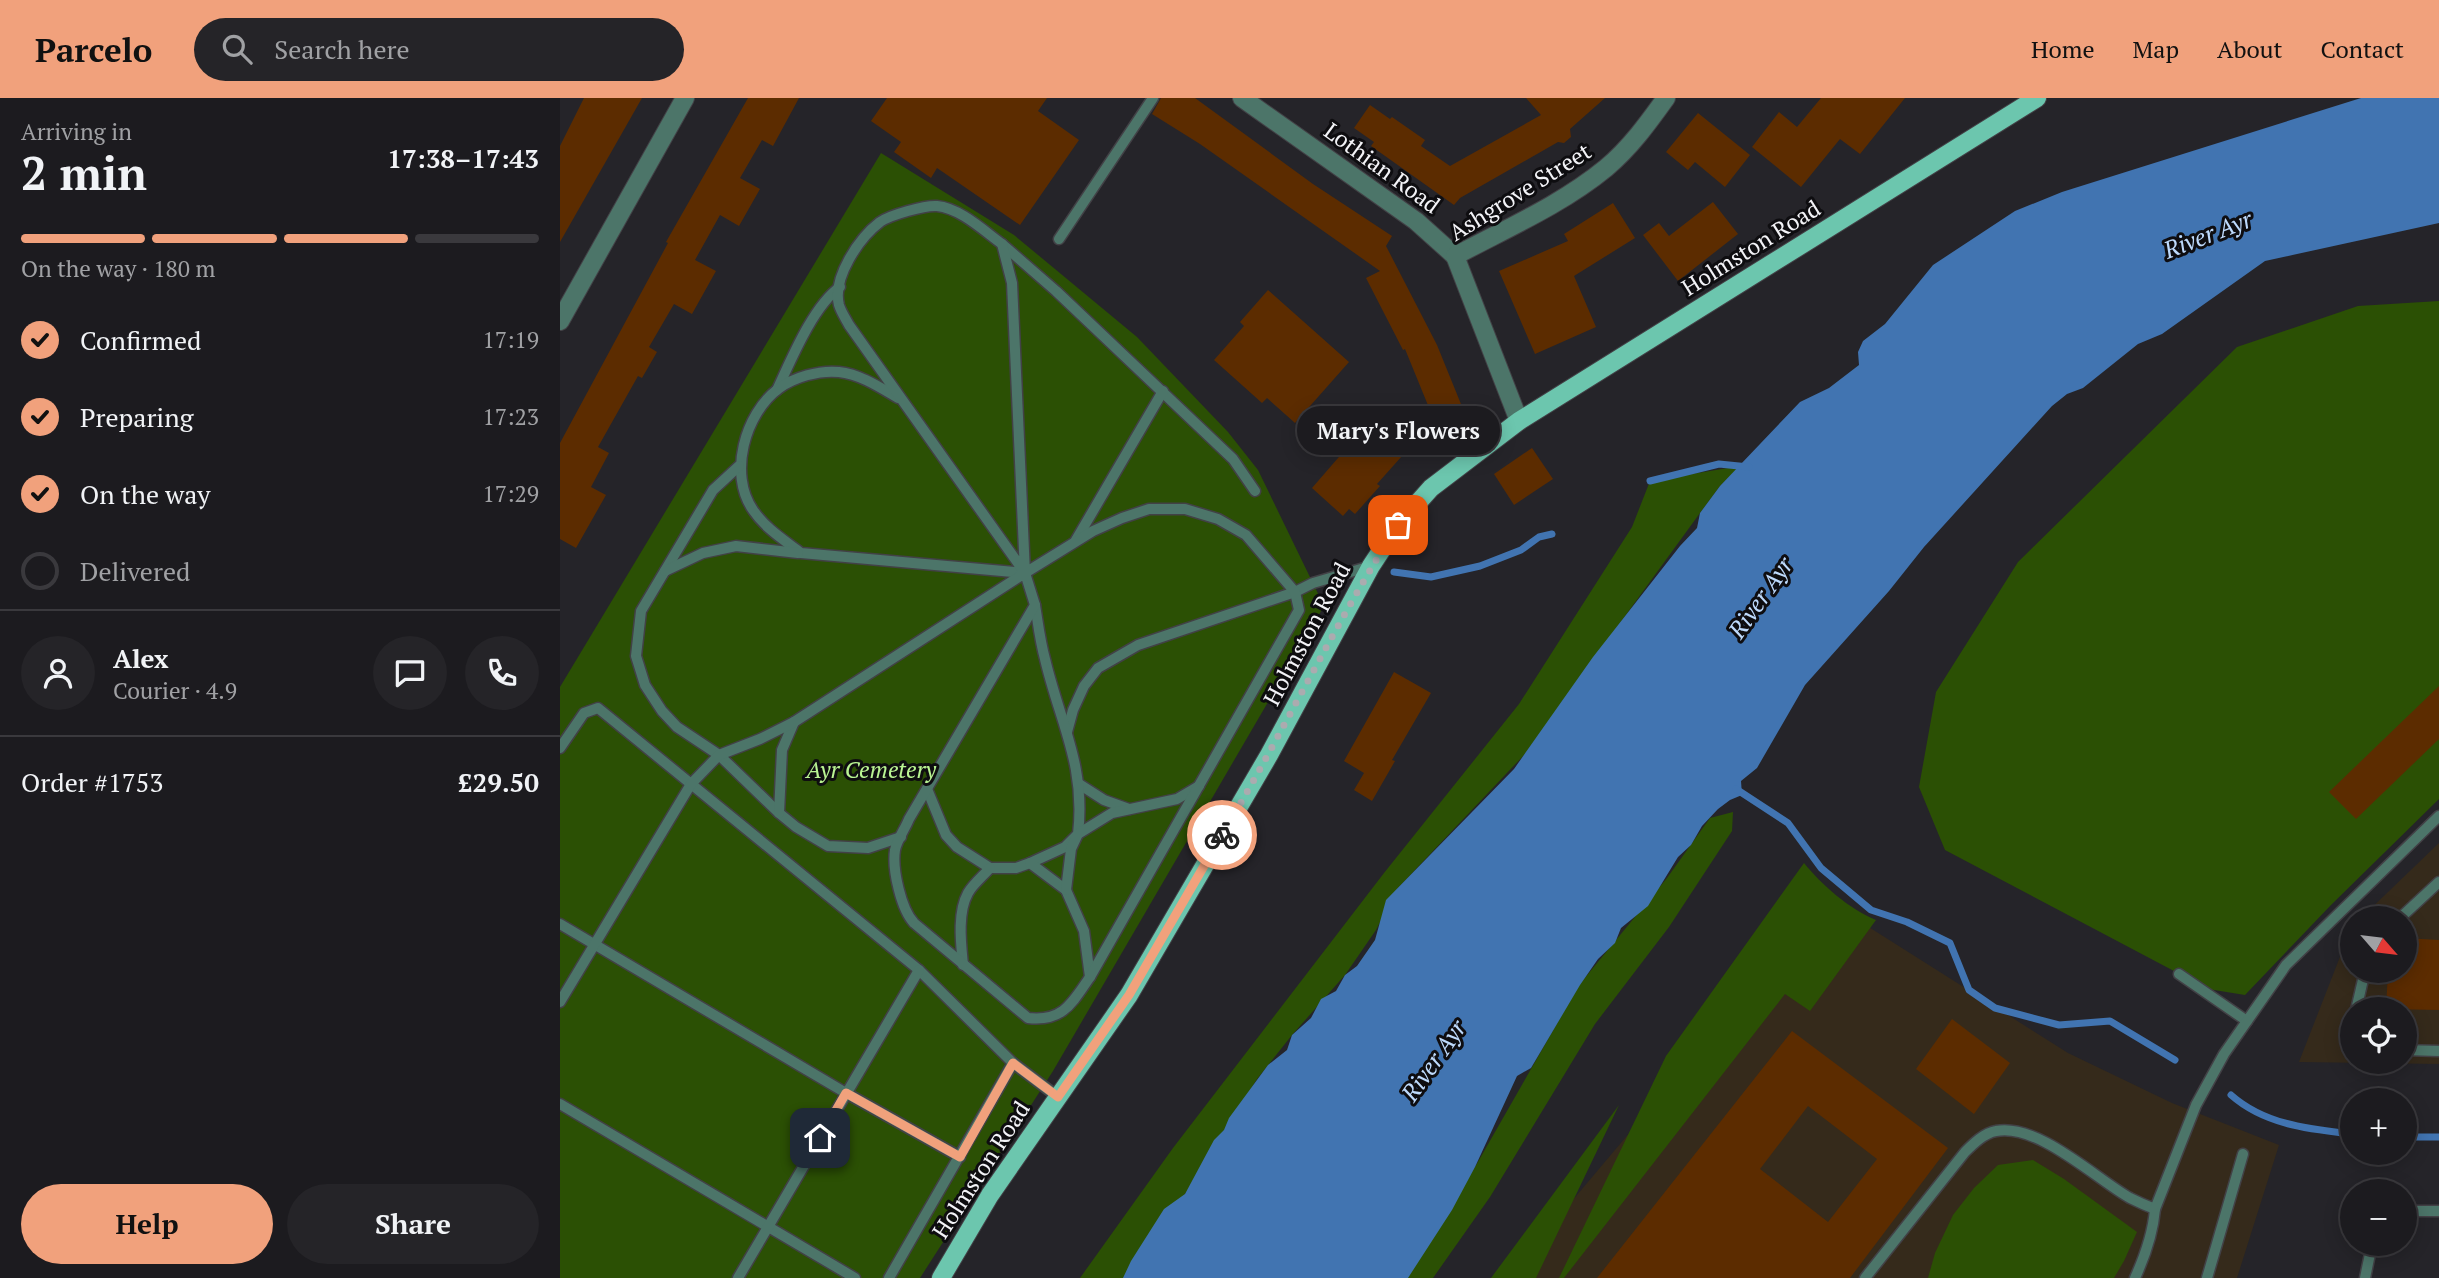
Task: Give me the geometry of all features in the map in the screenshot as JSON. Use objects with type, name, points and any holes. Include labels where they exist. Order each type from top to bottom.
[{"type":"main road","name":"Holmston Road","points":[[941,1278],[990,1195],[1129,995],[1269,755],[1371,566],[1398,525],[1431,488],[1519,421],[2037,98]]},
{"type":"street","points":[[560,321],[685,98]]},
{"type":"street","name":"Lothian Road","points":[[1242,98],[1265,105],[1416,221],[1455,257]]},
{"type":"street","name":"Ashgrove Street","points":[[1519,421],[1455,257],[1559,200],[1606,168],[1644,130],[1666,98]]},
{"type":"lane","points":[[1059,239],[1153,98]]},
{"type":"lane","points":[[1025,573],[849,325],[838,304],[840,277],[857,246],[881,221],[936,206],[950,209],[1002,244],[1056,291],[1233,458],[1255,491]]},
{"type":"lane","points":[[1002,244],[1012,283],[1025,573],[1035,605],[1045,659],[1077,768],[1081,803],[1078,834],[1071,849],[1066,890]]},
{"type":"lane","points":[[840,287],[831,293],[806,331],[777,390],[756,414],[739,466],[713,490],[641,611],[635,656],[645,685],[662,711],[677,727],[719,755],[796,827],[828,846],[868,848],[901,837]]},
{"type":"lane","points":[[777,390],[793,380],[819,373],[841,372],[874,384],[902,400]]},
{"type":"lane","points":[[1074,544],[1163,391]]},
{"type":"lane","points":[[739,466],[752,509],[774,533],[801,553]]},
{"type":"lane","points":[[560,1002],[691,784],[719,755],[794,722],[1093,531],[1122,517],[1149,509],[1185,509],[1218,519],[1246,535],[1294,592],[1299,610],[1090,977],[1071,1005],[1060,1014],[1042,1019],[1028,1018],[907,915],[898,888],[895,850],[901,837],[1035,605]]},
{"type":"lane","points":[[663,572],[702,553],[736,546],[1025,573]]},
{"type":"lane","points":[[1067,732],[1084,686],[1098,668],[1138,645],[1294,592],[1313,583],[1371,566]]},
{"type":"lane","points":[[560,748],[584,713],[598,708],[919,970],[1013,1063],[1058,1097]]},
{"type":"lane","points":[[779,813],[782,750],[794,722]]},
{"type":"lane","points":[[1079,783],[1104,800],[1131,810]]},
{"type":"lane","points":[[927,789],[946,835],[957,847],[990,869],[1016,868],[1030,863],[1065,847],[1078,834],[1112,813],[1177,799],[1201,784]]},
{"type":"lane","points":[[2135,1278],[2154,1225],[2155,1209],[2196,1105],[2224,1054],[2286,965],[2439,816]]},
{"type":"lane","points":[[1030,863],[1066,890],[1084,931],[1090,977]]},
{"type":"lane","points":[[963,965],[963,909],[968,894],[990,869]]},
{"type":"lane","points":[[2413,906],[2439,882]]},
{"type":"lane","points":[[560,924],[960,1157]]},
{"type":"lane","points":[[738,1278],[919,970]]},
{"type":"lane","points":[[2179,974],[2247,1021]]},
{"type":"lane","points":[[2417,1050],[2439,1051]]},
{"type":"lane","points":[[889,1278],[1013,1063]]},
{"type":"lane","points":[[560,1104],[855,1278]]},
{"type":"lane","points":[[1865,1278],[1965,1152],[1994,1131],[2018,1130],[2044,1142],[2132,1199],[2155,1209]]},
{"type":"lane","points":[[2207,1278],[2243,1154]]},
{"type":"lane","points":[[2417,1211],[2439,1211]]},
{"type":"lane","points":[[2365,1278],[2370,1256]]},
{"type":"shaded area","points":[[2439,843],[2439,1064],[2417,1064],[2417,997],[2340,997],[2340,1063],[2299,1062],[2340,957],[2340,984],[2417,984],[2417,906],[2374,906]]},
{"type":"shaded area","points":[[1826,900],[2068,1053],[2172,1103],[2279,1145],[2237,1278],[1507,1278]]},
{"type":"green space","name":"Ayr Cemetery","points":[[881,153],[1014,235],[1137,337],[1228,432],[1258,470],[1324,606],[1053,1071],[920,1278],[560,1278],[560,687]]},
{"type":"green space","points":[[2439,301],[2439,799],[2331,905],[2245,995],[2208,989],[1945,850],[1919,787],[1936,692],[2018,562],[2237,347],[2358,306]]},
{"type":"green space","points":[[1740,466],[1720,486],[1524,755],[1397,889],[1376,930],[1345,975],[1257,1079],[1185,1194],[1126,1278],[1080,1278],[1173,1148],[1384,873],[1519,704],[1632,527],[1650,481]]},
{"type":"green space","points":[[1733,812],[1732,831],[1669,927],[1595,1024],[1490,1197],[1433,1278],[1406,1278],[1475,1167],[1579,985],[1667,878],[1710,818]]},
{"type":"green space","points":[[1804,863],[1837,896],[1876,920],[1810,1011],[1785,994],[1564,1278],[1559,1278],[1666,1056]]},
{"type":"green space","points":[[1619,1105],[1536,1278],[1491,1278]]},
{"type":"green space","points":[[2033,1160],[2137,1232],[2114,1278],[1928,1278],[1935,1253],[1953,1215],[1974,1188],[1998,1165]]},
{"type":"water","name":"River Ayr","points":[[2361,98],[2439,98],[2439,223],[2265,261],[2162,334],[2138,344],[2083,388],[2067,394],[2052,406],[1924,547],[1889,591],[1805,685],[1757,768],[1741,781],[1742,795],[1718,809],[1702,826],[1691,845],[1678,857],[1648,906],[1621,928],[1615,943],[1598,959],[1531,1068],[1517,1076],[1452,1210],[1408,1278],[1123,1278],[1164,1209],[1185,1194],[1214,1140],[1224,1130],[1229,1118],[1268,1065],[1287,1050],[1292,1035],[1311,1018],[1321,999],[1336,991],[1345,975],[1357,966],[1375,940],[1386,900],[1514,769],[1593,657],[1697,528],[1700,513],[1720,486],[1800,402],[1829,388],[1859,365],[1858,352],[1863,341],[1885,324],[1933,265],[2015,211],[2062,192]]},
{"type":"building","points":[[584,98],[642,98],[560,242],[560,146]]},
{"type":"building","points":[[748,98],[799,98],[773,146],[762,140],[740,178],[760,189],[739,226],[720,215],[695,260],[716,271],[692,314],[674,304],[649,347],[657,352],[642,378],[638,376],[598,447],[609,453],[591,487],[606,495],[576,548],[560,539],[560,443],[668,243],[666,242]]},
{"type":"building","points":[[887,98],[1047,98],[1038,111],[1079,140],[1020,225],[937,168],[931,178],[894,152],[901,142],[871,121]]},
{"type":"building","points":[[1161,98],[1195,98],[1313,184],[1392,236],[1386,246],[1437,345],[1463,409],[1434,420],[1405,349],[1403,350],[1366,278],[1380,271],[1200,144],[1152,114]]},
{"type":"building","points":[[1526,98],[1605,98],[1570,129],[1571,137],[1564,143],[1558,142],[1460,198],[1454,205],[1371,146],[1374,142],[1354,128],[1370,105],[1425,140],[1421,146],[1450,166],[1541,115]]},
{"type":"building","points":[[1821,98],[1905,98],[1860,154],[1840,139],[1801,187],[1752,147],[1779,112],[1797,127]]},
{"type":"building","points":[[1698,113],[1750,155],[1725,187],[1695,162],[1688,170],[1666,152]]},
{"type":"building","points":[[1713,202],[1738,234],[1678,281],[1643,235],[1659,223],[1669,236]]},
{"type":"building","points":[[1613,203],[1635,238],[1574,276],[1596,327],[1535,354],[1499,271],[1568,241],[1564,234]]},
{"type":"building","points":[[1268,290],[1349,362],[1295,423],[1267,398],[1262,403],[1214,360],[1244,326],[1240,322]]},
{"type":"building","points":[[1384,405],[1419,437],[1377,484],[1380,486],[1355,514],[1349,509],[1343,516],[1312,488]]},
{"type":"building","points":[[1532,448],[1553,479],[1514,505],[1494,474]]},
{"type":"building","points":[[1394,672],[1431,693],[1392,760],[1395,761],[1372,801],[1354,790],[1364,773],[1344,761]]},
{"type":"building","points":[[2439,686],[2439,739],[2356,819],[2329,792]]},
{"type":"building","points":[[2417,939],[2439,940],[2439,1010],[2417,1010],[2417,997],[2387,997],[2387,984],[2417,984]]},
{"type":"building","points":[[1952,1019],[2010,1063],[1974,1114],[1916,1069]]},
{"type":"building","points":[[1792,1031],[1948,1148],[1850,1278],[1597,1278]],"holes":[[[1808,1106],[1877,1159],[1828,1222],[1760,1169]]]},
{"type":"waterway","points":[[1650,481],[1719,464],[1749,467]]},
{"type":"waterway","points":[[1394,572],[1431,577],[1480,566],[1521,550],[1539,537],[1552,534]]},
{"type":"waterway","points":[[1736,789],[1788,823],[1821,868],[1871,910],[1907,922],[1950,943],[1969,990],[1995,1008],[2059,1025],[2110,1021],[2175,1060]]},
{"type":"waterway","points":[[2231,1095],[2244,1105],[2273,1119],[2340,1132]]},
{"type":"waterway","points":[[2417,1137],[2439,1137]]},
{"type":"way so far","points":[[1222,835],[1269,755],[1371,566],[1398,525]]},
{"type":"place","name":"Mary's Flowers","points":[[1398,525]]},
{"type":"route","points":[[820,1138],[846,1093],[960,1157],[1013,1063],[1058,1097],[1129,995],[1222,835]]}]
